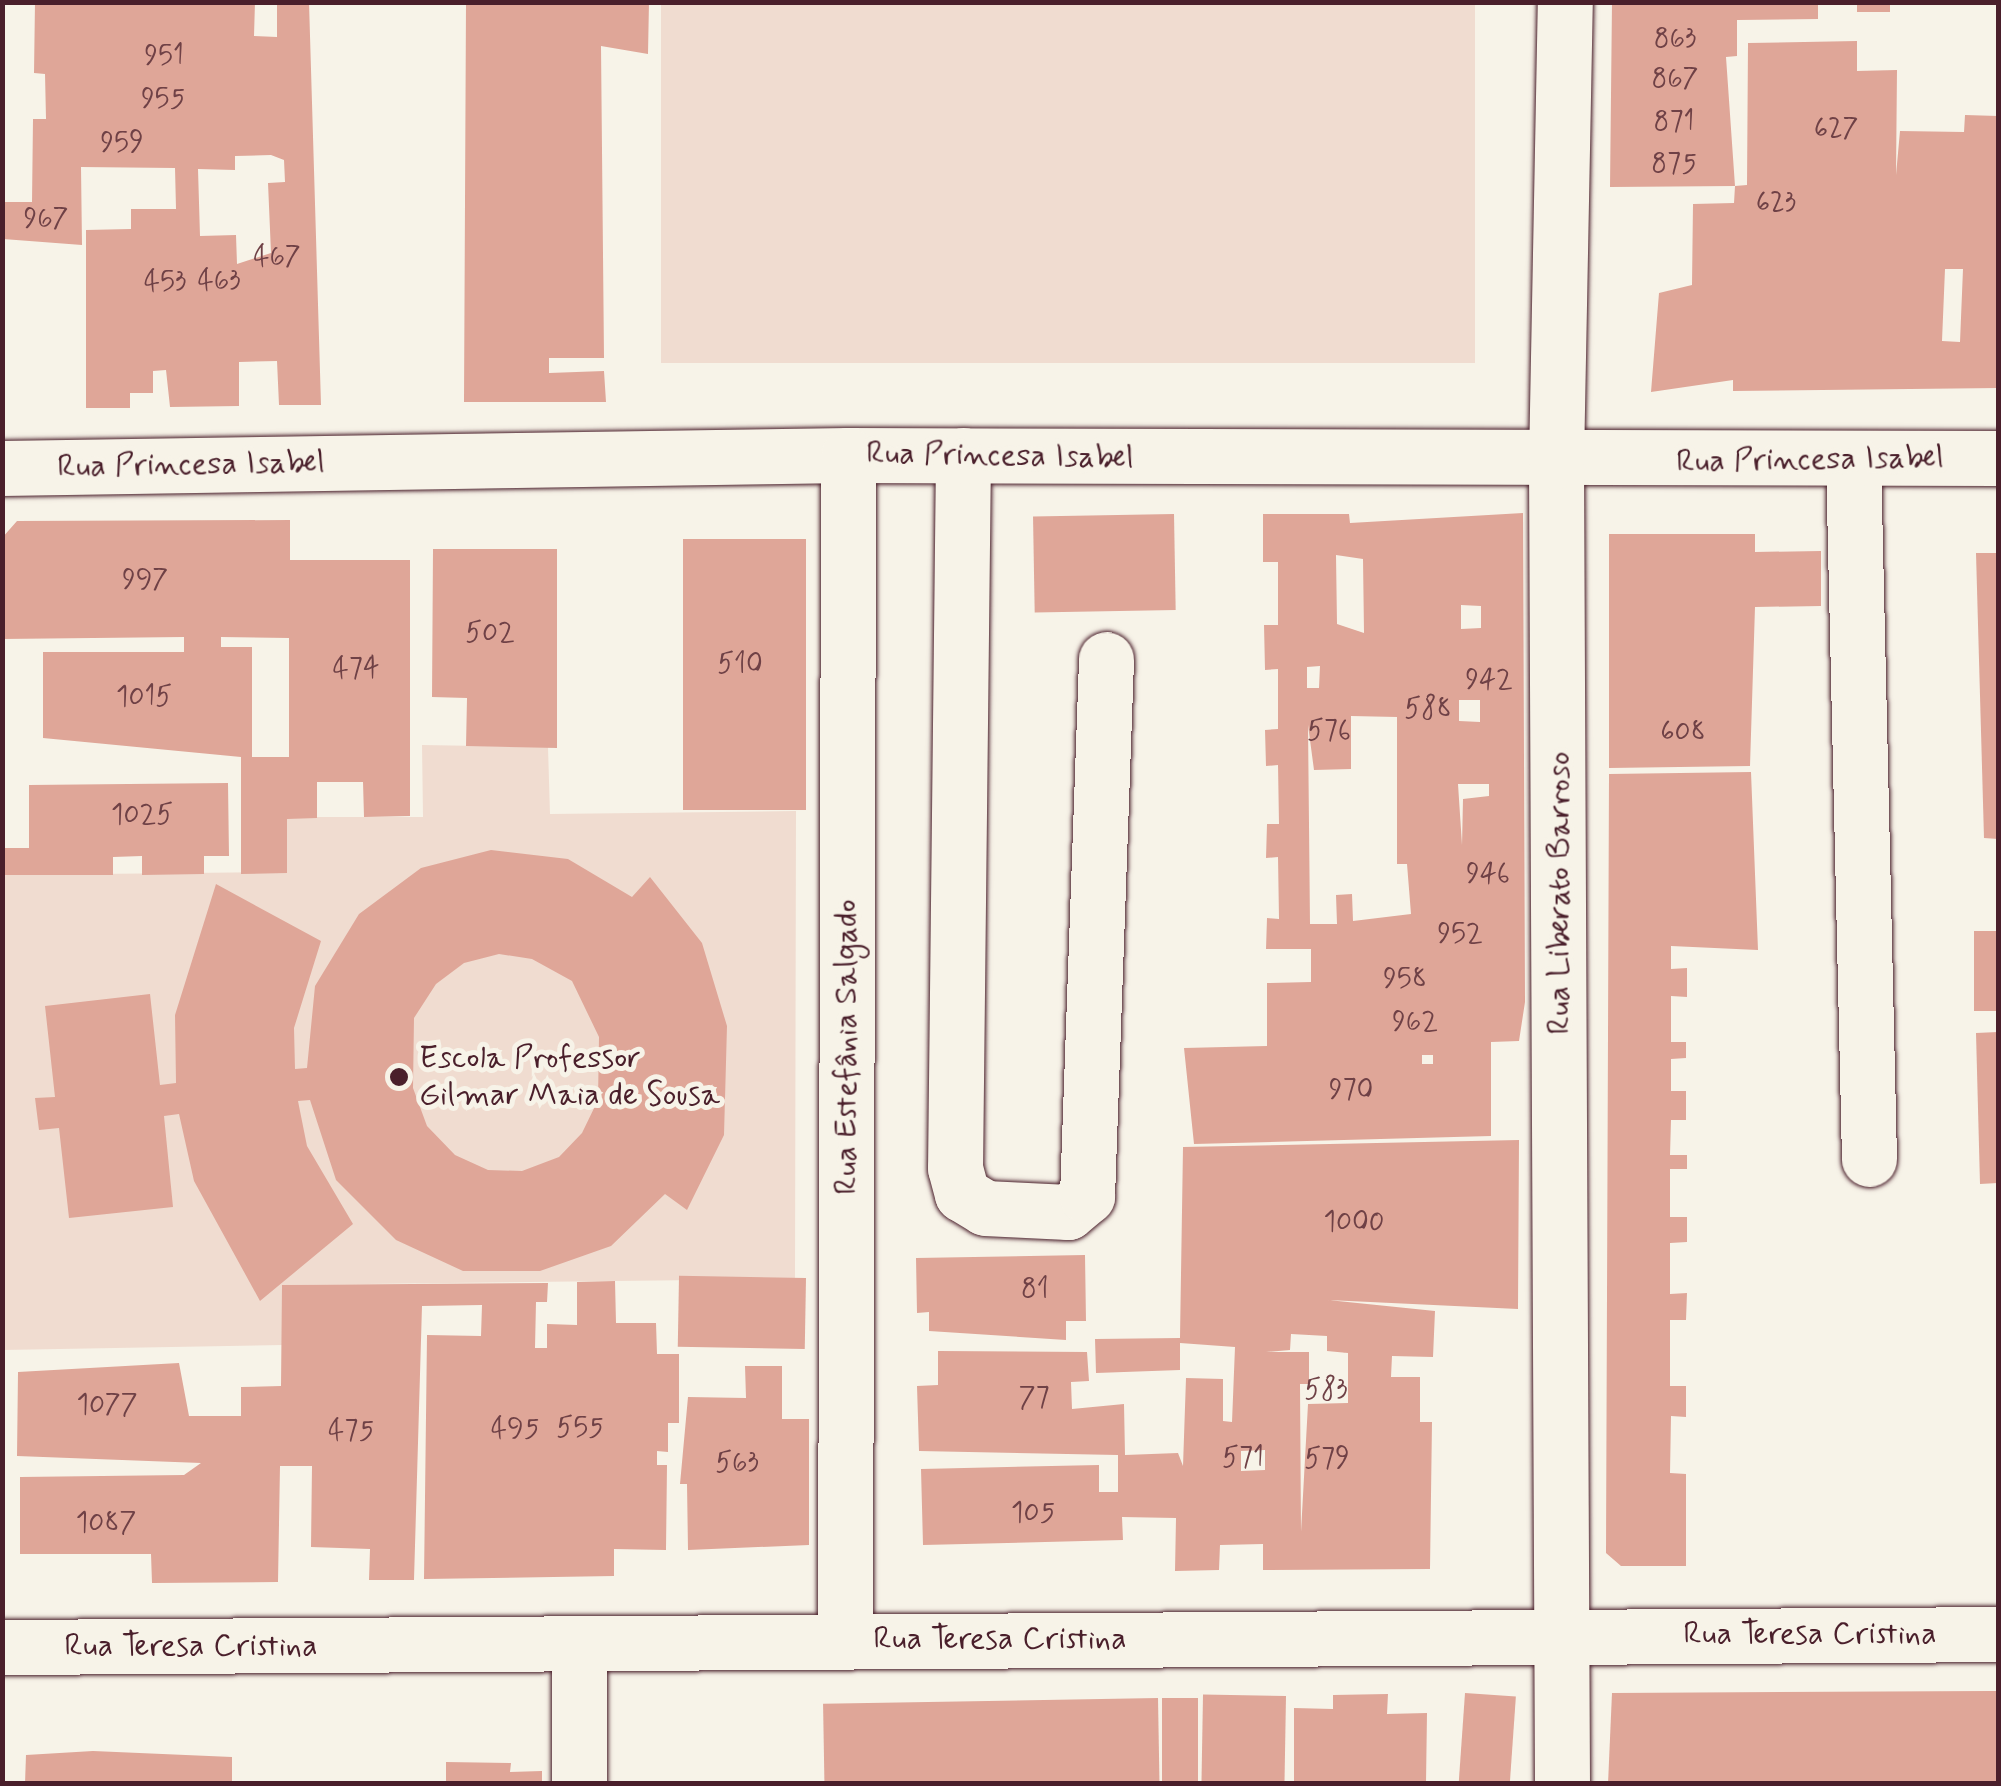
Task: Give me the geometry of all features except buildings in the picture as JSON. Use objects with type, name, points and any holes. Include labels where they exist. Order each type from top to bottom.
[{"type":"street","name":"Rua Liberato Barroso","points":[[1562,1784],[1565,1634],[1556,462],[1565,2]]},
{"type":"street","name":"Rua Princesa Isabel","points":[[2,468],[848,454],[1556,462],[1998,458]]},
{"type":"street","name":"Rua Estefânia Salgado","points":[[845,1640],[848,454]]},
{"type":"street","points":[[963,455],[956,1168],[962,1194],[985,1208],[1068,1212],[1087,1196],[1106,659]]},
{"type":"street","points":[[1853,460],[1869,1159]]},
{"type":"street","name":"Rua Teresa Cristina","points":[[2,1646],[1998,1634]]},
{"type":"street","points":[[579,1644],[579,1784]]},
{"type":"shaded area","points":[[661,3],[1475,3],[1475,363],[661,363]]},
{"type":"shaded area","name":"Escola Professor Gilmar Maia de Sousa","points":[[422,745],[548,747],[550,814],[796,811],[795,1279],[284,1285],[283,1345],[3,1350],[2,875],[285,872],[287,817],[423,817]]},
{"type":"place","name":"Escola Professor Gilmar Maia de Sousa","points":[[399,1077]]}]
